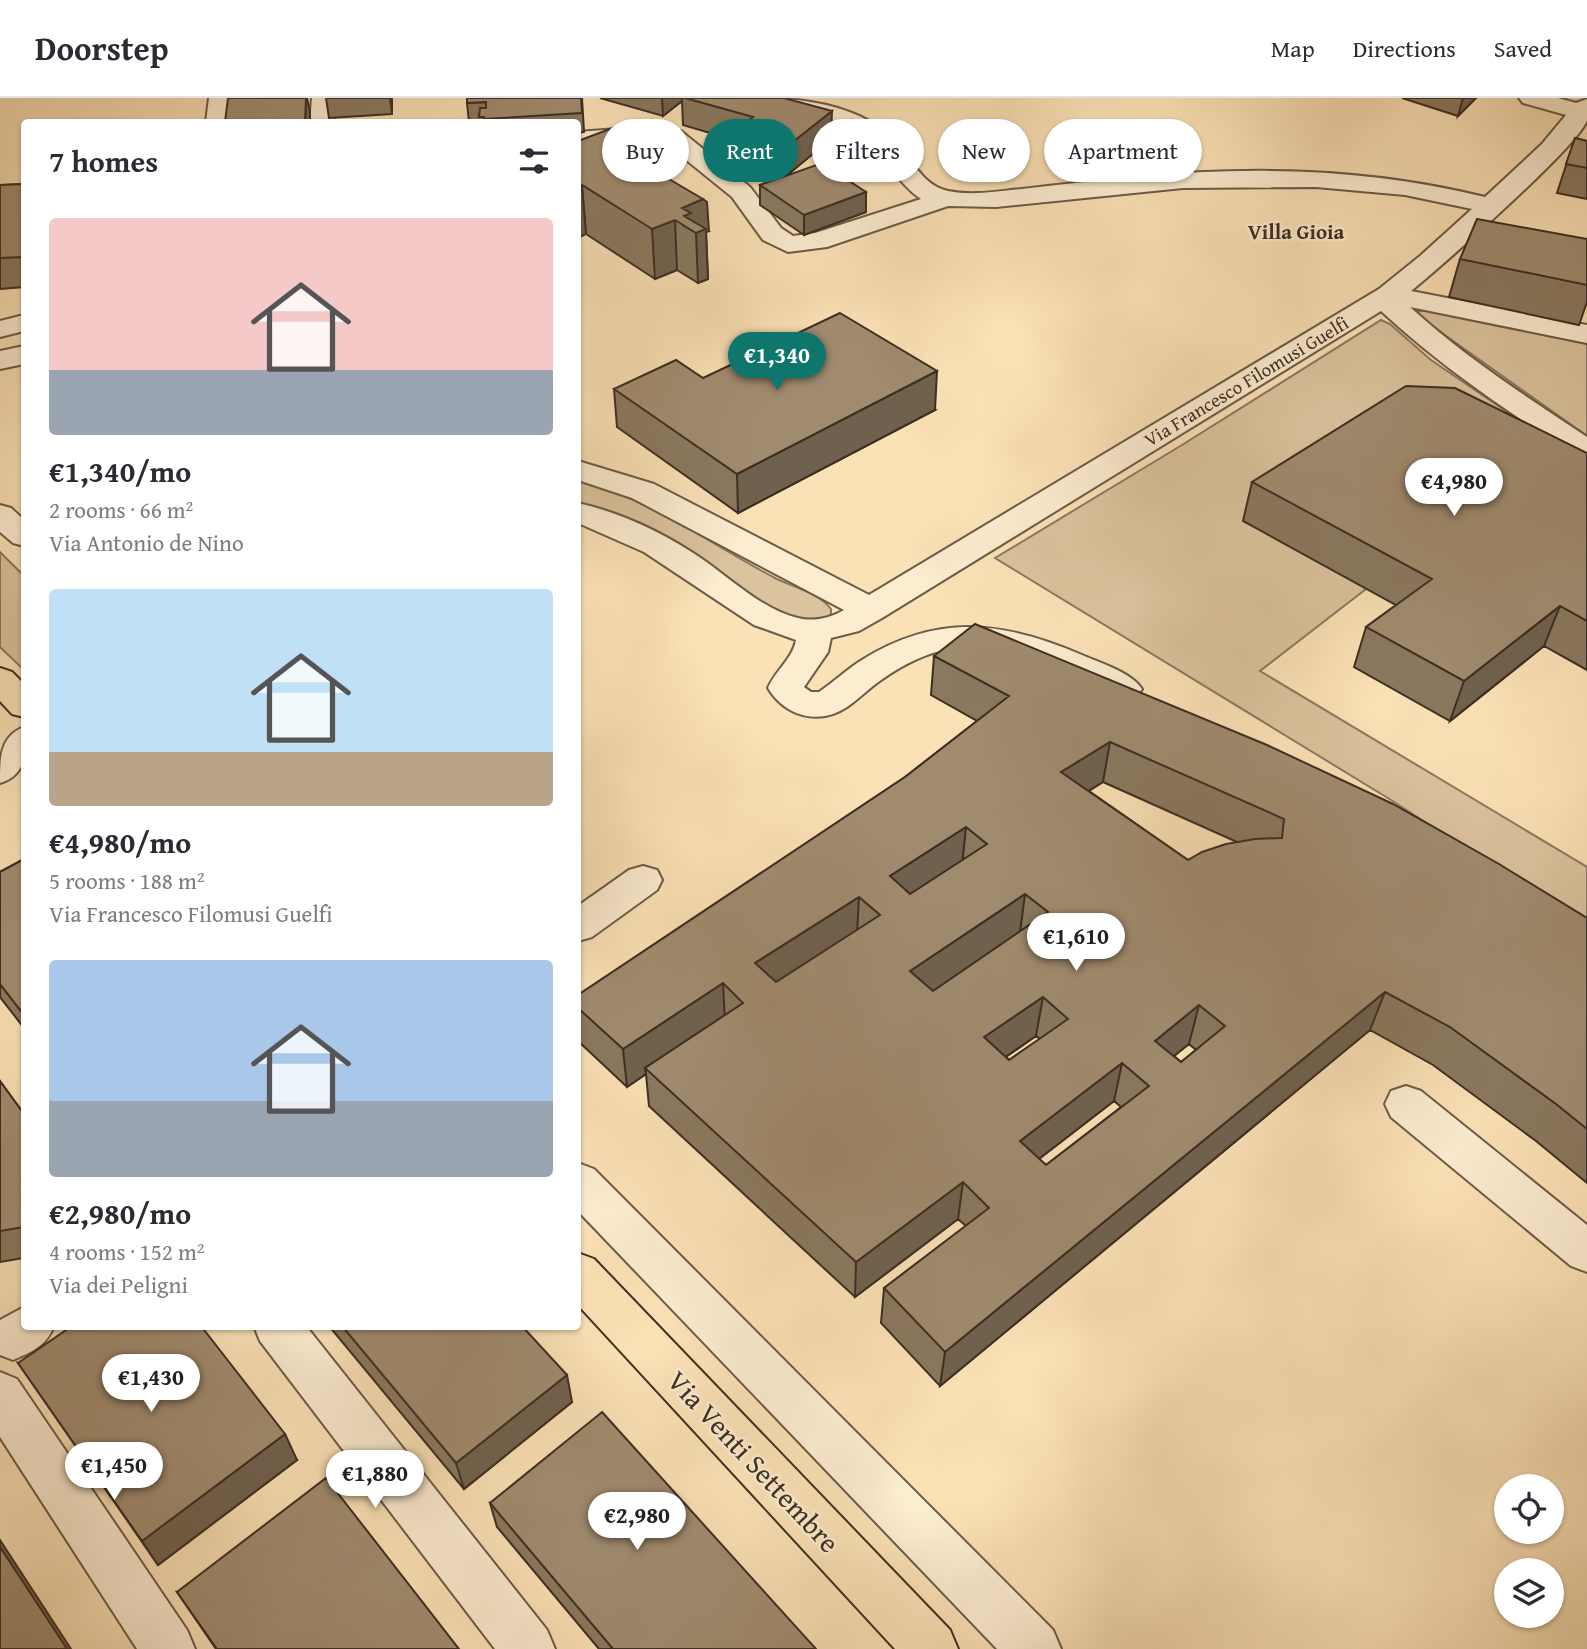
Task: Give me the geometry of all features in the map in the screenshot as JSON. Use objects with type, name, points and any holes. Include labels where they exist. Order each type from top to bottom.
[{"type":"main road","points":[[0,680],[21,702]]},
{"type":"main road","name":"Via Venti Settembre","points":[[581,1276],[931,1649]]},
{"type":"street","points":[[218,119],[221,98]]},
{"type":"street","points":[[322,119],[324,98]]},
{"type":"street","points":[[769,98],[868,130],[888,147],[918,187],[943,198],[991,200],[1196,180],[1319,179],[1405,186],[1492,205]]},
{"type":"street","points":[[1531,98],[1584,109]]},
{"type":"street","name":"Via Francesco Filomusi Guelfi","points":[[581,514],[650,541],[773,621],[796,629],[815,630],[846,623],[1386,297],[1430,262],[1492,205],[1561,155],[1584,109]]},
{"type":"street","points":[[581,139],[656,133],[672,136],[741,192],[775,236],[795,245],[818,241],[935,203],[943,198]]},
{"type":"street","points":[[1386,297],[1587,334]]},
{"type":"street","points":[[1386,297],[1438,348],[1587,450]]},
{"type":"street","points":[[0,329],[21,324]]},
{"type":"street","points":[[0,360],[21,356]]},
{"type":"street","points":[[581,444],[676,508]]},
{"type":"street","points":[[581,471],[611,479],[676,508],[870,610]]},
{"type":"street","points":[[0,515],[21,533]]},
{"type":"street","points":[[815,630],[811,652],[786,688],[801,703],[825,703],[897,655],[927,642],[954,637],[1010,641],[1049,653],[1159,703]]},
{"type":"street","points":[[0,770],[21,744]]},
{"type":"street","points":[[581,924],[643,880]]},
{"type":"street","points":[[1406,1104],[1587,1252]]},
{"type":"street","points":[[581,1185],[1034,1649]]},
{"type":"street","points":[[280,1330],[528,1649]]},
{"type":"street","points":[[0,1395],[168,1649]]},
{"type":"shaded area","points":[[1431,311],[1587,344],[1587,436],[1415,313]]},
{"type":"shaded area","points":[[1381,320],[1390,324],[1431,360],[1516,418],[1366,589],[1260,671],[1587,867],[1587,927],[1391,800],[995,558]]},
{"type":"shaded area","points":[[581,481],[605,488],[655,510],[775,578],[819,598],[831,609],[831,614],[825,619],[790,623],[611,517],[581,508]]},
{"type":"shaded area","points":[[0,552],[21,573],[21,667],[0,647]]},
{"type":"building","points":[[228,98],[306,98],[305,119],[225,119]]},
{"type":"building","points":[[467,98],[581,98],[582,113],[484,119],[479,117],[480,108],[486,108],[486,102],[467,103]]},
{"type":"building","points":[[685,98],[784,98],[832,111],[822,119],[812,119],[812,127],[798,138],[798,119],[750,119],[753,117]]},
{"type":"building","points":[[602,132],[602,182],[674,182],[703,199],[682,208],[691,213],[684,216],[706,229],[696,233],[675,220],[652,229],[581,186],[581,140]]},
{"type":"building","points":[[1575,138],[1587,141],[1587,168],[1566,164]]},
{"type":"building","points":[[812,167],[812,182],[851,182],[866,192],[804,215],[760,185],[768,182],[798,182],[798,172]]},
{"type":"building","points":[[21,184],[21,257],[0,258],[0,185]]},
{"type":"building","points":[[1477,219],[1587,239],[1587,285],[1460,259]]},
{"type":"building","points":[[840,313],[937,371],[737,474],[614,389],[676,360],[703,378]]},
{"type":"building","points":[[1406,386],[1455,388],[1587,453],[1587,621],[1560,606],[1464,681],[1366,627],[1432,579],[1252,482]]},
{"type":"building","points":[[975,624],[1267,745],[1393,804],[1587,918],[1587,1129],[1450,1027],[1385,992],[945,1352],[884,1288],[989,1208],[963,1182],[856,1262],[645,1068],[743,1003],[723,983],[623,1049],[581,1011],[581,993],[905,777],[1009,696],[934,656]],"holes":[[[1110,742],[1284,819],[1282,838],[1226,844],[1188,860],[1061,772]],[[966,827],[987,844],[910,894],[890,876]],[[1025,894],[1048,912],[933,991],[910,971]],[[859,897],[880,915],[776,982],[755,963]],[[1043,997],[1068,1019],[1009,1060],[984,1037]],[[1199,1005],[1225,1026],[1181,1062],[1155,1041]],[[1122,1063],[1149,1086],[1046,1165],[1020,1141]]]},
{"type":"building","points":[[21,861],[21,1011],[0,984],[0,872]]},
{"type":"building","points":[[0,1081],[21,1110],[21,1228],[0,1231]]},
{"type":"building","points":[[66,1330],[204,1330],[285,1434],[142,1541],[18,1363]]},
{"type":"building","points":[[345,1330],[526,1330],[567,1375],[456,1463]]},
{"type":"building","points":[[602,1412],[816,1649],[613,1649],[490,1503]]},
{"type":"building","points":[[326,1478],[459,1649],[217,1649],[177,1592]]},
{"type":"building","points":[[0,1547],[67,1649],[0,1649]]},
{"type":"district","name":"Villa Gioia","points":[[1296,231]]}]
